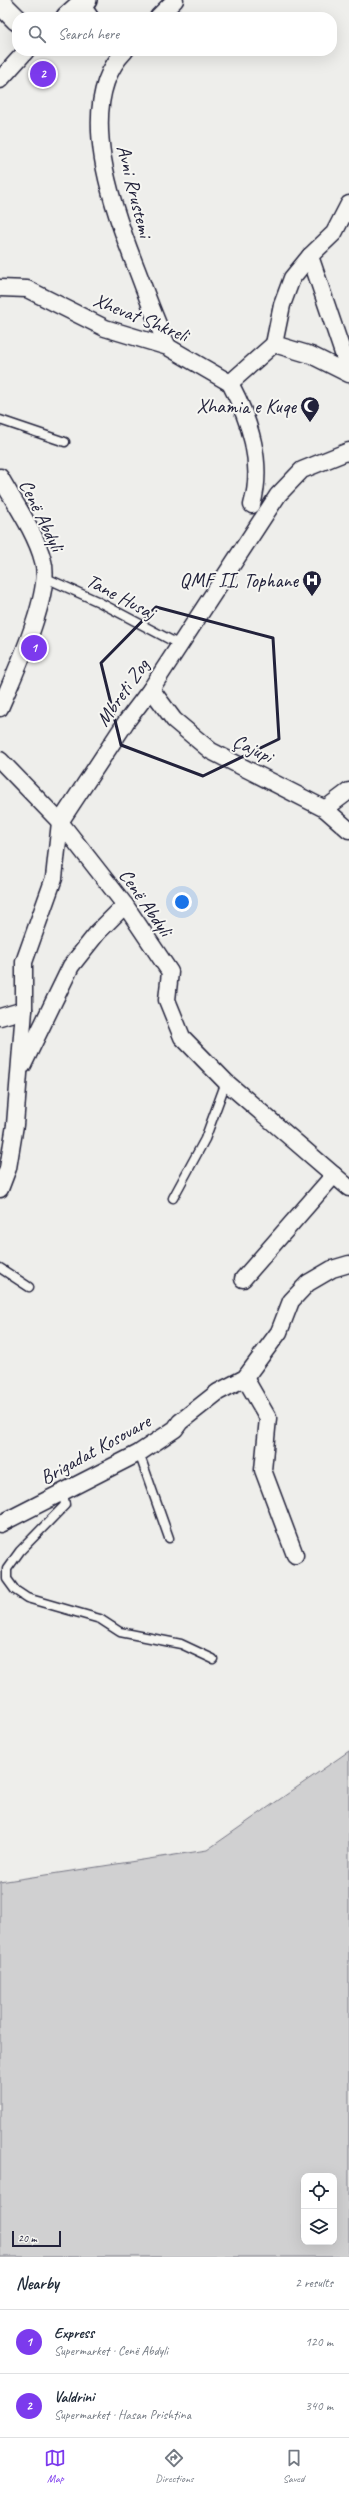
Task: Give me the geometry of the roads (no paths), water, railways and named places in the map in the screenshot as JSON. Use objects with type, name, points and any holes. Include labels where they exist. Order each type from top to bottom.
[{"type":"street","points":[[163,12],[175,0]]},
{"type":"street","points":[[0,2],[12,15]]},
{"type":"street","points":[[0,80],[22,56]]},
{"type":"street","name":"Avni Rrustemi","points":[[111,57],[100,106],[100,133],[107,179],[118,224],[168,347]]},
{"type":"street","points":[[252,505],[257,482],[256,455],[245,411],[230,383],[274,344],[282,306],[292,278],[310,256],[334,233],[349,204]]},
{"type":"street","points":[[310,256],[349,371]]},
{"type":"street","name":"Xhevat Shkreli","points":[[0,288],[27,289],[105,328],[168,347],[230,383]]},
{"type":"street","points":[[274,344],[311,355],[349,374]]},
{"type":"street","name":"Mbreti Zog","points":[[0,1189],[10,1160],[20,1072],[24,1010],[24,962],[54,878],[60,822],[126,722],[151,689],[278,495],[302,470],[349,451]]},
{"type":"street","name":"Cenë Abdyli","points":[[0,477],[38,548],[46,578],[22,655],[0,708]]},
{"type":"street","name":"Çajupi","points":[[151,689],[174,720],[211,750],[325,809],[349,830]]},
{"type":"street","name":"Cenë Abdyli","points":[[0,760],[60,822],[125,905],[170,972],[167,1000],[182,1037],[226,1082],[349,1188]]},
{"type":"street","points":[[325,809],[349,791]]},
{"type":"street","name":"Mbreti Zog","points":[[20,1072],[71,966],[98,932],[125,905]]},
{"type":"street","points":[[0,1017],[24,1010]]},
{"type":"street","points":[[243,1279],[334,1175]]},
{"type":"street","name":"Brigadat Kosovare","points":[[0,1524],[139,1453],[175,1429],[180,1422],[218,1392],[245,1378],[279,1332],[291,1301],[308,1283],[332,1269],[349,1264]]},
{"type":"street","points":[[245,1378],[268,1418],[263,1470],[295,1555]]},
{"type":"lane","points":[[0,420],[65,442]]},
{"type":"lane","name":"Tane Husaj","points":[[46,578],[97,601],[180,645]]},
{"type":"lane","points":[[173,1198],[205,1138],[226,1082]]},
{"type":"lane","points":[[0,1268],[29,1287]]},
{"type":"lane","points":[[139,1453],[169,1538]]},
{"type":"lane","points":[[63,1492],[65,1505],[20,1551],[8,1569],[7,1579],[15,1590],[27,1598],[100,1619],[120,1632],[181,1644],[213,1659]]},
{"type":"place","name":"Valdrini","points":[[43,74]]},
{"type":"place","name":"Xhamia e Kuqe","points":[[310,423]]},
{"type":"place","name":"QMF II, Tophane","points":[[312,597]]},
{"type":"place","name":"Express","points":[[34,648]]}]
